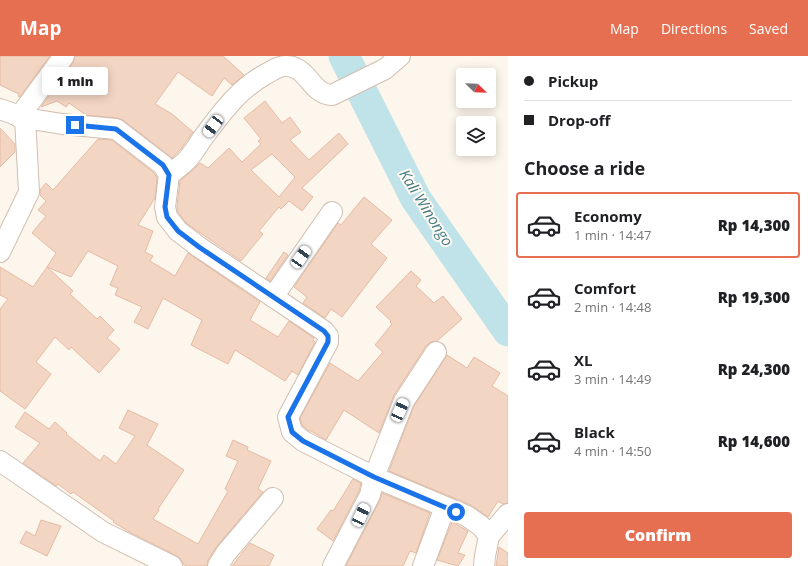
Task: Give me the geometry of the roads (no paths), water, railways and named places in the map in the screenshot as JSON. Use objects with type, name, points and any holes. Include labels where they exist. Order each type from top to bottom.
[{"type":"street","points":[[0,252],[29,192],[22,117],[64,56]]},
{"type":"street","points":[[169,175],[186,161],[240,92],[257,79],[280,67],[294,67],[302,70],[319,91],[323,94],[332,95],[385,69],[400,56]]},
{"type":"street","points":[[0,109],[22,117],[62,124],[116,129],[163,165],[169,175],[165,207],[167,217],[178,231],[199,247],[324,331],[328,336],[328,342],[288,417],[292,432],[303,441],[374,477],[467,516],[481,526],[489,536]]},
{"type":"street","points":[[273,297],[332,212]]},
{"type":"street","points":[[332,566],[370,495],[374,477],[404,401],[436,352]]},
{"type":"street","points":[[0,461],[104,532],[172,566]]},
{"type":"street","points":[[218,566],[226,553],[273,498]]},
{"type":"street","points":[[423,566],[445,507]]},
{"type":"street","points":[[484,566],[484,556],[489,536],[508,514]]},
{"type":"waterway","name":"Kali Winongo","points":[[344,56],[416,199],[508,331]]}]
